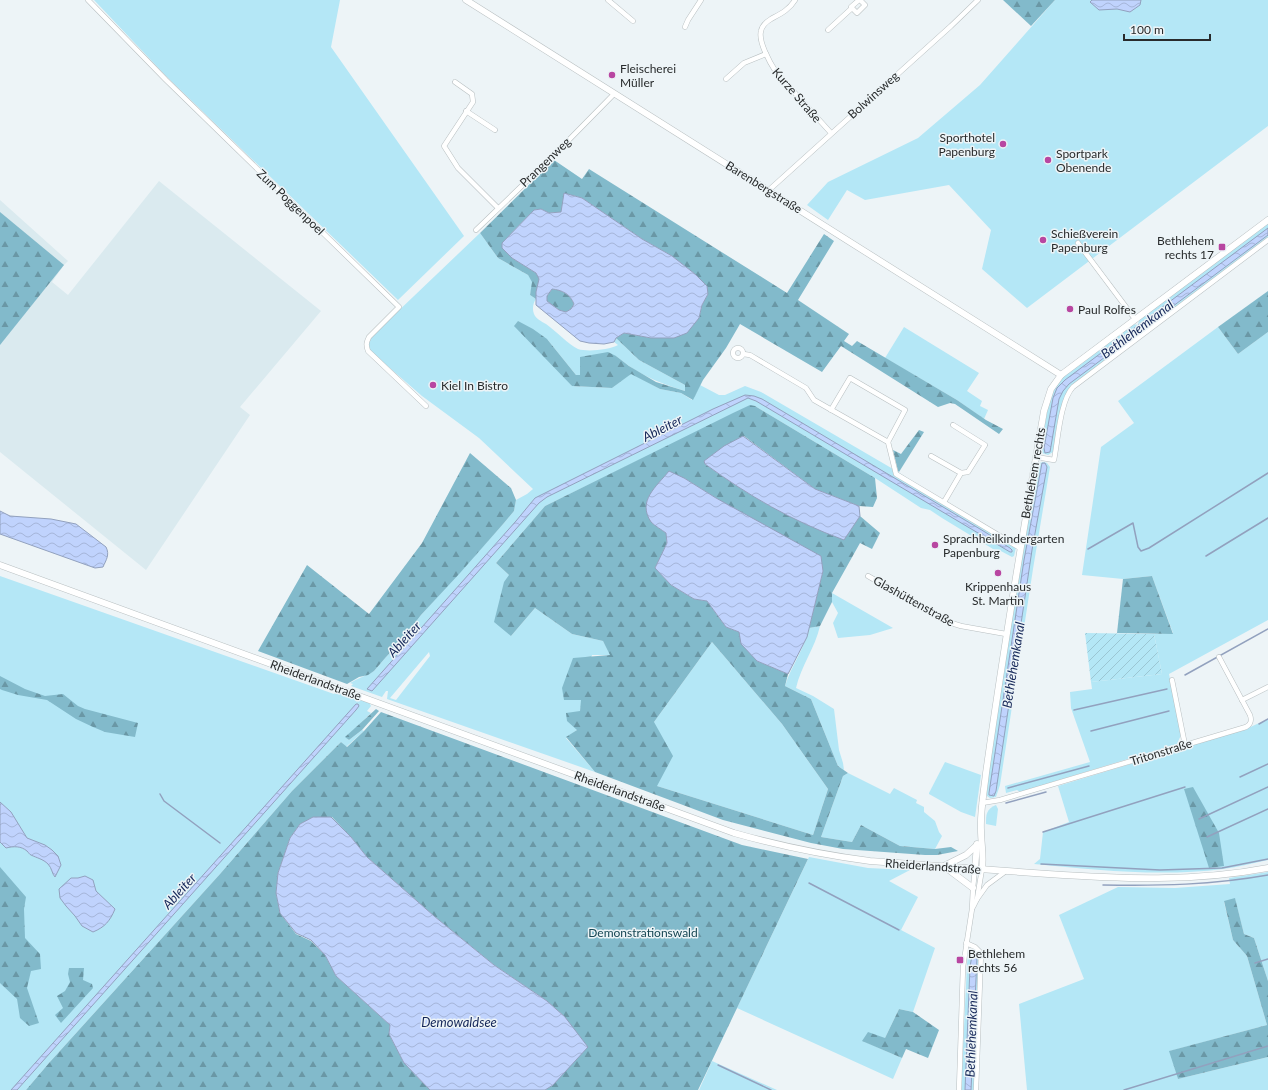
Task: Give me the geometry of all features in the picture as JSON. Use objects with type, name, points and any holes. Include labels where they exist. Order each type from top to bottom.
[{"type":"street","name":"Zum Poggenpoel","points":[[88,0],[166,80],[399,307],[369,337],[366,343],[368,351],[426,406]]},
{"type":"street","name":"Barenbergstraße","points":[[466,0],[1061,375]]},
{"type":"street","points":[[608,0],[633,21]]},
{"type":"street","points":[[685,27],[701,0]]},
{"type":"street","name":"Kurze Straße","points":[[795,0],[787,10],[765,23],[761,29],[760,35],[766,54],[776,72],[831,133]]},
{"type":"street","points":[[828,30],[859,0],[865,5],[857,13],[852,8]]},
{"type":"street","name":"Bolwinsweg","points":[[769,190],[978,0]]},
{"type":"street","name":"Kurze Straße","points":[[726,79],[744,63],[766,54]]},
{"type":"street","points":[[455,82],[472,94],[473,102],[444,146],[458,168],[498,208]]},
{"type":"street","name":"Prangenweg","points":[[476,230],[557,152],[614,94]]},
{"type":"street","points":[[466,111],[495,130]]},
{"type":"street","name":"Bethlehem rechts","points":[[977,899],[977,845],[1006,634],[1044,411],[1051,389],[1061,375],[1268,220]]},
{"type":"street","points":[[1036,457],[1054,460],[1065,400],[1073,386],[1268,240]]},
{"type":"street","points":[[1078,243],[1135,319]]},
{"type":"street","points":[[744,354],[750,355],[806,388],[814,400],[888,442]]},
{"type":"street","points":[[831,410],[850,378],[905,410],[888,442],[896,474],[1020,548]]},
{"type":"street","points":[[944,502],[961,474],[968,472],[985,445],[953,425]]},
{"type":"street","points":[[931,456],[961,474]]},
{"type":"street","name":"Rheiderlandstraße","points":[[0,565],[734,833],[786,847],[838,857],[870,861],[1006,872],[1115,878],[1193,878],[1268,868]]},
{"type":"street","name":"Glashüttenstraße","points":[[868,576],[948,622],[961,626],[1006,634]]},
{"type":"street","name":"Tritonstraße","points":[[982,803],[1000,800],[1246,727],[1252,720],[1219,657]]},
{"type":"street","points":[[1172,680],[1185,745]]},
{"type":"street","points":[[1242,700],[1268,687]]},
{"type":"street","name":"Bethlehem rechts","points":[[959,1090],[966,943],[972,909],[973,888],[978,869],[984,859],[980,831]]},
{"type":"street","points":[[973,888],[944,866],[966,855],[977,845]]},
{"type":"street","name":"Bethlehem rechts","points":[[972,909],[987,885],[1006,872]]},
{"type":"street","points":[[966,943],[975,947],[981,953],[976,1090]]},
{"type":"shaded area","points":[[94,0],[340,0],[331,47],[464,236],[398,300],[166,76]]},
{"type":"shaded area","name":"Sportpark Obenende","points":[[1055,0],[1268,0],[1268,126],[1027,308],[982,269],[991,230],[949,185],[865,200],[847,190],[828,220],[807,205],[828,182],[918,138],[980,85]]},
{"type":"shaded area","points":[[159,181],[321,311],[240,407],[250,415],[146,570],[0,452],[0,200],[68,261],[52,282],[68,295]]},
{"type":"shaded area","points":[[1268,223],[1268,237],[1145,330],[1143,328],[1143,332],[1072,385],[1064,400],[1053,452],[1048,455],[1042,453],[1041,445],[1048,407],[1053,390],[1064,376],[1133,324],[1138,325],[1139,320]]},
{"type":"shaded area","points":[[480,233],[498,258],[528,275],[533,282],[530,295],[536,299],[533,308],[535,316],[570,344],[582,350],[604,349],[618,345],[614,342],[616,338],[639,360],[685,385],[685,391],[649,377],[616,356],[580,375],[576,375],[547,339],[572,386],[612,388],[631,373],[660,389],[681,393],[692,400],[700,385],[719,395],[725,395],[745,386],[761,392],[893,469],[1016,547],[1014,556],[1012,557],[999,550],[993,549],[930,510],[921,508],[875,478],[755,406],[750,406],[545,506],[496,563],[509,575],[511,636],[535,608],[572,634],[603,641],[611,655],[592,655],[577,730],[566,738],[595,772],[387,699],[388,691],[386,691],[382,697],[351,686],[353,684],[350,683],[374,671],[421,615],[514,511],[516,500],[533,489],[479,438],[422,396],[369,350],[367,346],[370,338]],"holes":[[[429,652],[430,656],[396,700],[390,698]]]},
{"type":"shaded area","points":[[904,327],[979,373],[967,391],[982,401],[980,406],[988,410],[984,419],[957,400],[885,358]]},
{"type":"shaded area","points":[[1218,327],[1238,354],[1268,332],[1268,620],[1169,674],[1181,735],[1177,744],[1020,792],[1017,790],[1006,793],[1005,786],[1090,762],[1071,708],[1070,692],[1092,689],[1091,682],[1162,674],[1154,634],[1173,633],[1152,576],[1123,579],[1082,575],[1101,447],[1134,423],[1118,401]]},
{"type":"shaded area","points":[[1044,462],[1050,467],[1000,785],[996,797],[990,798],[986,793],[1011,619],[1037,465]]},
{"type":"shaded area","points":[[0,576],[334,694],[336,690],[369,702],[371,706],[367,711],[371,713],[346,737],[349,740],[362,730],[364,731],[346,747],[341,742],[292,791],[220,874],[26,1090],[0,1090]]},
{"type":"shaded area","points":[[832,593],[893,628],[870,635],[838,638],[833,623],[838,613],[832,602]]},
{"type":"shaded area","points":[[820,626],[796,688],[813,696],[834,709],[839,750],[844,770],[838,766],[811,699],[785,686],[809,628]]},
{"type":"shaded area","points":[[1085,633],[1154,634],[1162,674],[1091,682]]},
{"type":"shaded area","points":[[712,642],[782,724],[828,789],[813,835],[657,786],[654,722]]},
{"type":"shaded area","points":[[1268,719],[1268,860],[1223,869],[1152,873],[1034,864],[1040,859],[1043,832],[1069,822],[1058,786],[1246,729]]},
{"type":"shaded area","points":[[945,762],[981,775],[975,817],[961,812],[929,794]]},
{"type":"shaded area","points":[[848,773],[890,794],[894,788],[917,800],[916,803],[924,807],[924,812],[935,821],[942,836],[935,849],[900,846],[861,825],[852,842],[821,837],[843,776]]},
{"type":"shaded area","points":[[996,805],[998,809],[996,826],[986,824],[988,810]]},
{"type":"shaded area","points":[[809,857],[868,868],[910,870],[889,881],[918,897],[901,930],[935,948],[913,1012],[899,1009],[885,1038],[863,1041],[902,1058],[893,1079],[737,1008]]},
{"type":"shaded area","points":[[1268,872],[1268,981],[1254,938],[1244,934],[1235,899],[1224,902],[1233,940],[1247,956],[1267,1025],[1170,1051],[1178,1079],[1268,1057],[1268,1090],[1027,1090],[1019,1004],[1084,979],[1059,915],[1118,887],[1175,888],[1230,884],[1229,878]]},
{"type":"shaded area","points":[[973,950],[979,955],[975,1090],[961,1090],[967,964],[968,954]]},
{"type":"shaded area","points":[[712,1061],[777,1090],[699,1090]]},
{"type":"green space","points":[[1003,0],[1055,0],[1031,26]]},
{"type":"green space","points":[[554,160],[582,179],[589,169],[787,293],[824,234],[834,241],[798,300],[849,334],[844,341],[852,346],[857,341],[1003,429],[999,434],[955,404],[950,403],[938,407],[841,346],[822,372],[740,324],[726,348],[703,380],[693,400],[681,393],[660,389],[631,374],[612,388],[572,386],[514,326],[518,321],[547,339],[576,375],[580,375],[580,357],[608,352],[656,382],[685,391],[685,385],[639,360],[616,338],[624,333],[651,338],[674,338],[699,318],[702,305],[708,294],[695,274],[672,256],[642,239],[582,198],[572,195],[561,212],[549,213],[541,209],[534,210],[502,243],[512,258],[536,273],[540,279],[536,292],[536,299],[530,295],[532,282],[528,275],[498,258],[480,233]]},
{"type":"green space","points":[[0,212],[64,265],[0,345]]},
{"type":"green space","points":[[552,289],[559,290],[568,295],[574,304],[571,309],[566,312],[559,310],[547,301],[547,296]]},
{"type":"green space","points":[[1268,291],[1268,332],[1238,354],[1218,327]]},
{"type":"green space","points":[[750,405],[755,406],[875,478],[877,498],[873,507],[859,506],[815,489],[744,436],[705,464],[738,487],[772,507],[825,532],[844,539],[860,516],[880,533],[872,549],[860,543],[832,593],[832,602],[820,626],[809,628],[823,571],[684,478],[652,523],[666,533],[667,543],[655,568],[671,585],[694,599],[707,601],[726,627],[739,632],[757,661],[788,674],[785,686],[811,699],[838,766],[848,773],[843,776],[821,837],[852,842],[861,825],[900,846],[935,849],[951,847],[958,851],[937,855],[925,855],[843,849],[811,843],[723,820],[595,772],[566,737],[577,730],[567,721],[566,713],[580,711],[581,700],[564,700],[562,688],[573,658],[610,655],[603,641],[572,634],[535,608],[511,636],[494,622],[504,582],[509,575],[496,563],[545,506]],"holes":[[[712,642],[782,724],[828,789],[813,835],[657,786],[673,756],[654,722]]]},
{"type":"green space","points":[[919,430],[924,432],[899,472],[893,450],[901,454]]},
{"type":"green space","points":[[470,453],[511,488],[516,500],[514,511],[421,615],[374,671],[347,684],[258,651],[307,565],[369,614],[422,543]]},
{"type":"green space","points":[[1152,576],[1173,634],[1117,633],[1123,579]]},
{"type":"green space","points":[[0,676],[25,689],[45,696],[63,694],[78,706],[85,709],[138,723],[135,737],[105,732],[93,727],[76,719],[47,700],[18,695],[2,690],[0,689]]},
{"type":"green space","points":[[376,709],[379,711],[362,730],[349,740],[345,737]]},
{"type":"green space","name":"Demonstrationswald","points":[[381,712],[742,845],[808,859],[698,1090],[545,1090],[553,1085],[565,1017],[547,1001],[494,965],[434,916],[367,857],[332,817],[314,817],[300,824],[290,838],[278,873],[276,893],[280,913],[296,934],[311,941],[325,955],[336,976],[390,1025],[389,1034],[404,1063],[430,1090],[26,1090],[220,874],[292,791],[341,742],[347,747]]},
{"type":"green space","points":[[1193,787],[1219,833],[1224,866],[1209,868],[1184,789]]},
{"type":"green space","points":[[0,867],[26,897],[24,909],[25,938],[40,954],[41,969],[31,971],[27,988],[39,1023],[29,1026],[20,1018],[17,999],[0,983]]},
{"type":"green space","points":[[1235,898],[1244,934],[1254,938],[1268,981],[1268,1057],[1178,1079],[1169,1051],[1267,1025],[1247,956],[1233,940],[1224,901]]},
{"type":"green space","points":[[69,968],[84,968],[83,980],[92,984],[93,988],[61,1023],[55,1015],[63,1008],[57,996],[65,991],[70,982],[68,974]]},
{"type":"green space","points":[[899,1009],[913,1012],[939,1030],[928,1058],[906,1049],[902,1058],[862,1041],[868,1032],[885,1038]]},
{"type":"water","points":[[1092,0],[1141,0],[1140,5],[1130,12],[1117,9],[1099,10],[1090,2]]},
{"type":"water","points":[[564,193],[582,198],[642,239],[672,256],[695,274],[707,286],[708,294],[702,305],[699,318],[687,333],[674,338],[651,338],[624,333],[616,338],[614,342],[604,344],[589,343],[580,341],[536,305],[536,292],[539,279],[536,273],[512,258],[502,248],[502,243],[534,210],[541,209],[549,213],[561,212]],"holes":[[[552,289],[565,293],[570,298],[574,304],[571,309],[566,312],[559,310],[547,301],[547,296]]]},
{"type":"water","name":"Bethlehemkanal","points":[[1268,228],[1268,235],[1069,384],[1059,399],[1050,452],[1045,453],[1044,448],[1053,398],[1057,388],[1065,380]]},
{"type":"water","points":[[745,395],[762,399],[985,532],[1010,548],[1012,552],[756,401],[748,398],[547,497],[539,503],[372,691],[367,689],[535,498],[713,409]]},
{"type":"water","points":[[743,436],[815,489],[859,506],[860,516],[844,540],[807,525],[772,507],[738,487],[705,464],[704,461],[724,446]]},
{"type":"water","name":"Bethlehemkanal","points":[[1042,463],[1045,463],[1047,467],[1032,550],[996,791],[994,796],[989,795],[989,793],[1024,560]]},
{"type":"water","points":[[669,471],[684,478],[716,498],[821,556],[823,571],[807,637],[788,674],[757,661],[741,644],[739,632],[726,627],[707,601],[694,599],[671,585],[655,568],[667,543],[666,533],[651,522],[647,514],[646,507],[650,495]]},
{"type":"water","points":[[0,511],[10,516],[51,519],[76,524],[106,547],[108,555],[103,567],[95,568],[0,534]]},
{"type":"water","points":[[356,704],[359,706],[356,710],[17,1090],[11,1090]]},
{"type":"water","points":[[0,802],[11,812],[27,838],[45,845],[58,856],[61,865],[55,877],[48,864],[44,861],[30,855],[27,851],[20,847],[6,848],[0,842]]},
{"type":"water","name":"Demowaldsee","points":[[313,817],[331,817],[351,837],[367,857],[434,916],[494,965],[547,1001],[565,1017],[588,1047],[553,1085],[545,1090],[430,1090],[404,1063],[389,1034],[390,1025],[336,976],[325,955],[311,940],[296,933],[280,913],[276,893],[278,873],[290,838],[300,824]]},
{"type":"water","points":[[85,876],[93,880],[96,891],[115,909],[107,923],[93,932],[82,926],[60,898],[59,889],[71,878]]},
{"type":"water","name":"Bethlehemkanal","points":[[974,954],[977,957],[971,1090],[965,1090],[970,967],[972,955]]},
{"type":"waterway","points":[[1088,549],[1133,523],[1138,547],[1141,551],[1149,548],[1268,473]]},
{"type":"waterway","points":[[1206,556],[1268,518]]},
{"type":"waterway","points":[[1185,675],[1268,629]]},
{"type":"waterway","points":[[1074,710],[1167,689]]},
{"type":"waterway","points":[[1091,731],[1169,711]]},
{"type":"waterway","points":[[1259,724],[1268,719]]},
{"type":"waterway","points":[[1240,777],[1268,764]]},
{"type":"waterway","points":[[1008,788],[1089,766]]},
{"type":"waterway","points":[[1043,832],[1185,787]]},
{"type":"waterway","points":[[1199,819],[1268,787]]},
{"type":"waterway","points":[[1006,803],[1046,792]]},
{"type":"waterway","points":[[160,794],[164,801],[220,843]]},
{"type":"waterway","points":[[1207,837],[1268,809]]},
{"type":"waterway","points":[[1041,864],[1160,870],[1222,868],[1268,859]]},
{"type":"waterway","points":[[1103,885],[1186,884],[1227,881],[1268,875]]},
{"type":"waterway","points":[[809,883],[899,930]]},
{"type":"waterway","points":[[1255,963],[1268,959]]},
{"type":"waterway","points":[[1124,1090],[1268,1046]]},
{"type":"waterway","points":[[718,1065],[771,1090]]},
{"type":"place","name":"Fleischerei Müller","points":[[612,75]]},
{"type":"place","name":"Sporthotel Papenburg","points":[[1003,144]]},
{"type":"place","name":"Sportpark Obenende","points":[[1048,160]]},
{"type":"place","name":"Schießverein Papenburg","points":[[1043,240]]},
{"type":"place","name":"Bethlehem rechts 17","points":[[1222,247]]},
{"type":"place","name":"Paul Rolfes","points":[[1070,309]]},
{"type":"place","name":"Kiel In Bistro","points":[[433,385]]},
{"type":"place","name":"Sprachheilkindergarten Papenburg","points":[[935,545]]},
{"type":"place","name":"Krippenhaus St. Martin","points":[[998,573]]},
{"type":"place","name":"Bethlehem rechts 56","points":[[960,960]]},
{"type":"water label","name":"Ableiter","points":[[662,428]]},
{"type":"water label","name":"Ableiter","points":[[404,639]]},
{"type":"water label","name":"Ableiter","points":[[179,891]]}]
